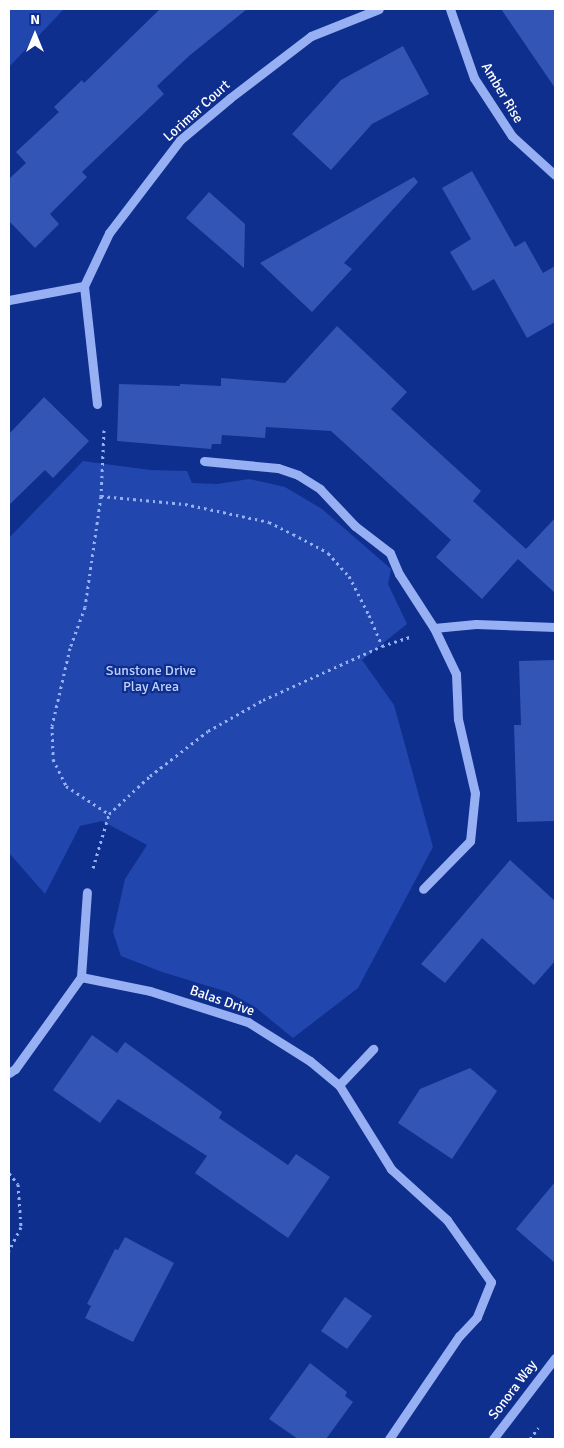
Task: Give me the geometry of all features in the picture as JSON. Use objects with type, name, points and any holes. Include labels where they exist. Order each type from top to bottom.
[{"type":"street","name":"Lorimar Court","points":[[84,286],[109,233],[180,140],[230,98],[311,36],[379,9]]},
{"type":"street","name":"Amber Rise","points":[[450,9],[474,78],[512,136],[555,175]]},
{"type":"street","points":[[9,300],[84,286],[97,404]]},
{"type":"street","points":[[204,462],[278,468],[298,475],[320,489],[355,526],[386,549],[399,574],[434,628],[456,674],[458,719],[475,793],[470,841],[423,889]]},
{"type":"street","points":[[434,628],[476,624],[555,628]]},
{"type":"street","points":[[9,1073],[15,1069],[81,976],[87,892]]},
{"type":"street","name":"Balas Drive","points":[[81,976],[150,991],[248,1022],[310,1061],[339,1085],[391,1169],[447,1220],[491,1282],[476,1316],[459,1336],[389,1439]]},
{"type":"street","points":[[339,1085],[373,1049]]},
{"type":"street","name":"Sonora Way","points":[[494,1439],[555,1358]]},
{"type":"path","points":[[97,404],[104,422],[101,496],[85,607],[70,648],[52,726],[53,759],[66,786],[109,814]]},
{"type":"path","points":[[101,496],[185,504],[269,522],[293,534],[328,554],[348,576],[369,615],[382,646]]},
{"type":"path","points":[[87,892],[109,814],[150,776],[208,731],[263,700],[382,646],[434,628]]},
{"type":"path","points":[[9,1174],[18,1184],[21,1227],[9,1252]]},
{"type":"green space","points":[[9,9],[64,9],[9,67]]},
{"type":"green space","name":"Sunstone Drive Play Area","points":[[83,461],[150,470],[187,471],[192,483],[217,484],[249,479],[285,487],[322,509],[391,569],[388,584],[407,624],[362,660],[394,705],[433,847],[358,988],[293,1038],[255,1007],[228,992],[162,972],[121,956],[113,932],[125,879],[147,845],[102,821],[80,826],[45,894],[9,853],[9,538]]},
{"type":"building","points":[[160,9],[247,9],[189,56],[157,86],[164,94],[82,172],[87,177],[50,214],[59,224],[35,248],[9,221],[9,179],[26,163],[16,152],[59,112],[54,107],[82,80],[84,83]]},
{"type":"building","points":[[501,9],[555,9],[555,88]]},
{"type":"building","points":[[403,46],[429,94],[372,124],[331,170],[292,134],[341,80]]},
{"type":"building","points":[[472,171],[515,247],[525,241],[543,273],[555,266],[555,322],[527,338],[494,279],[473,291],[450,252],[471,239],[442,188]]},
{"type":"building","points":[[414,177],[418,182],[344,263],[352,269],[312,312],[260,263]]},
{"type":"building","points":[[209,192],[245,224],[244,268],[186,218]]},
{"type":"building","points":[[337,326],[407,392],[391,409],[481,491],[473,501],[526,549],[555,518],[555,593],[518,559],[482,599],[436,557],[451,540],[331,431],[266,427],[265,438],[222,435],[221,444],[212,444],[211,449],[117,441],[119,384],[221,386],[221,378],[285,383]]},
{"type":"building","points":[[44,397],[89,441],[53,478],[45,470],[9,505],[9,434]]},
{"type":"building","points":[[555,660],[555,821],[517,822],[514,725],[521,725],[519,661]]},
{"type":"building","points":[[510,860],[555,901],[555,961],[534,985],[482,938],[445,983],[421,964]]},
{"type":"building","points":[[92,1035],[117,1053],[125,1042],[222,1112],[219,1118],[288,1165],[296,1154],[330,1177],[288,1238],[195,1173],[207,1156],[118,1099],[100,1123],[53,1090]]},
{"type":"building","points":[[470,1068],[497,1091],[452,1159],[398,1123],[420,1089]]},
{"type":"building","points":[[555,1182],[555,1263],[516,1229]]},
{"type":"building","points":[[125,1237],[174,1263],[133,1342],[85,1318],[91,1306],[87,1304],[115,1249],[118,1250]]},
{"type":"building","points":[[345,1297],[372,1316],[347,1349],[321,1331]]},
{"type":"building","points":[[310,1363],[347,1392],[345,1396],[353,1402],[326,1439],[298,1439],[269,1419]]}]
